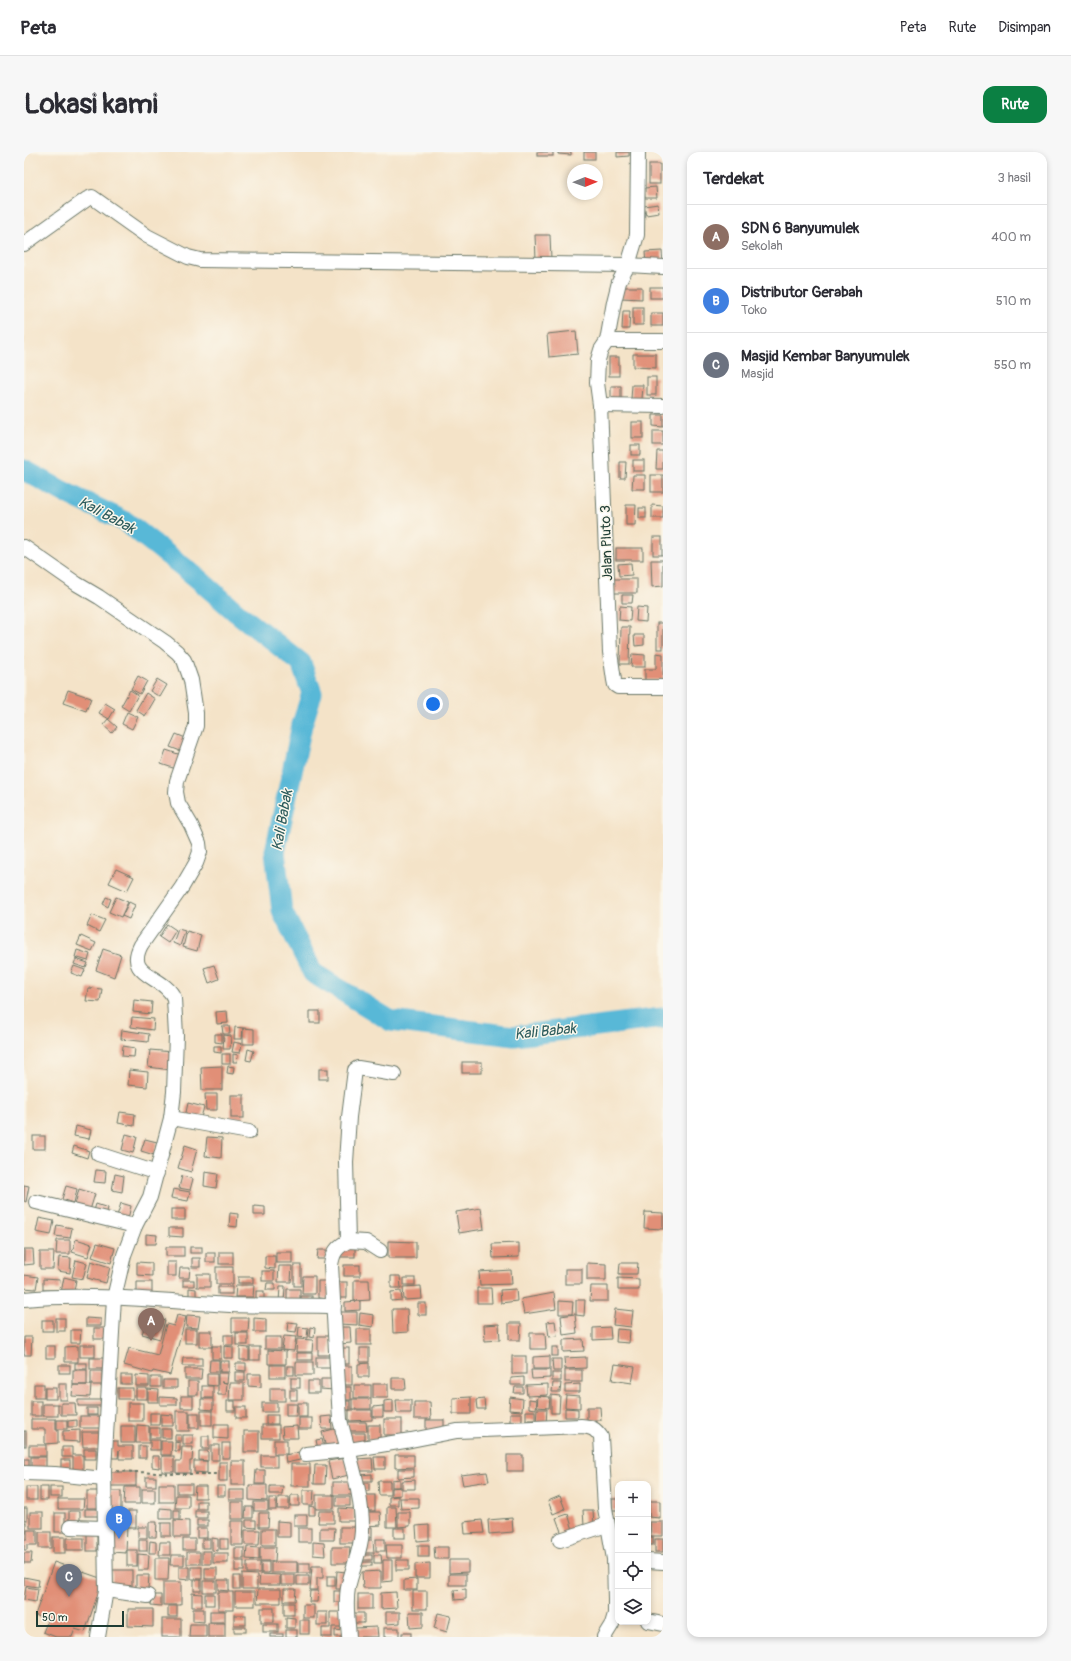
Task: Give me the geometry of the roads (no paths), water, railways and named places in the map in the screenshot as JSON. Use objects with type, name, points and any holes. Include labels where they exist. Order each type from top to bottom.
[{"type":"street","name":"Jalan Pluto 3","points":[[638,152],[637,235],[628,265],[617,289],[607,341],[601,350],[597,369],[600,405],[610,652],[615,685],[618,687],[663,687]]},
{"type":"street","points":[[24,244],[87,199],[92,198],[147,236],[195,260],[628,265],[663,267]]},
{"type":"street","points":[[607,341],[663,341]]},
{"type":"street","points":[[600,405],[663,406]]},
{"type":"street","points":[[24,547],[165,642],[177,652],[184,660],[191,680],[196,713],[196,726],[177,781],[176,792],[178,803],[191,825],[199,843],[200,852],[196,863],[182,887],[141,945],[137,953],[136,960],[138,966],[166,987],[174,998],[176,1036],[174,1092],[171,1118],[158,1172],[150,1197],[135,1226],[124,1255],[114,1298],[104,1475],[106,1590],[98,1637]]},
{"type":"street","points":[[348,1241],[346,1162],[349,1117],[355,1070],[358,1068],[394,1074]]},
{"type":"street","points":[[171,1118],[249,1132]]},
{"type":"street","points":[[98,1154],[158,1172]]},
{"type":"street","points":[[36,1202],[135,1226]]},
{"type":"street","points":[[349,1637],[348,1587],[359,1553],[362,1530],[356,1481],[340,1420],[332,1257],[338,1246],[348,1241],[366,1242],[380,1251]]},
{"type":"street","points":[[24,1299],[46,1297],[114,1298],[231,1305],[334,1306]]},
{"type":"street","points":[[306,1454],[349,1450],[456,1431],[580,1426],[592,1427],[601,1437],[607,1525],[615,1555]]},
{"type":"street","points":[[24,1473],[84,1476],[104,1475]]},
{"type":"street","points":[[560,1540],[607,1525]]},
{"type":"street","points":[[70,1527],[104,1528]]},
{"type":"street","points":[[651,1561],[663,1562]]},
{"type":"street","points":[[106,1590],[148,1596]]},
{"type":"street","points":[[604,1637],[615,1616]]},
{"type":"street","points":[[651,1622],[663,1624]]},
{"type":"waterway","name":"Kali Babak","points":[[24,470],[64,492],[126,522],[301,663],[312,693],[302,725],[275,852],[282,911],[313,973],[391,1021],[514,1036],[663,1018]]},
{"type":"place","name":"SDN 6 Banyumulek","points":[[151,1341]]},
{"type":"place","name":"Distributor Gerabah","points":[[119,1539]]},
{"type":"place","name":"Masjid Kembar Banyumulek","points":[[69,1597]]}]
